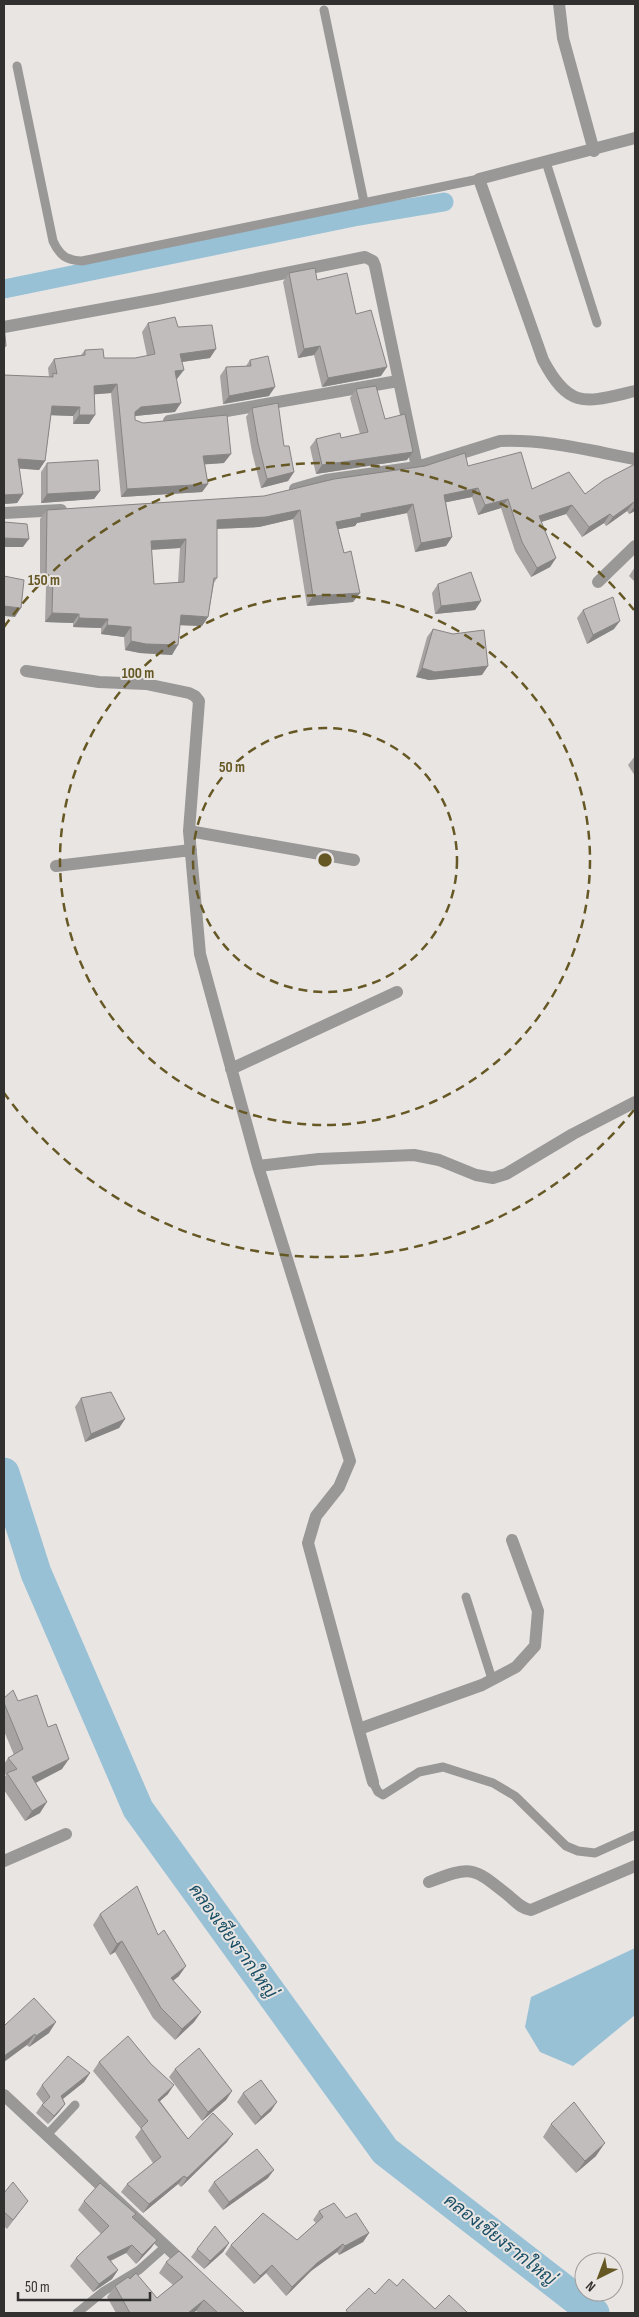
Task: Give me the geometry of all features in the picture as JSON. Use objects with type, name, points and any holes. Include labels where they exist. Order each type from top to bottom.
[{"type":"street","points":[[559,4],[563,38],[594,151]]},
{"type":"street","points":[[635,138],[594,151],[479,179],[544,360],[554,380],[576,398],[594,401],[635,391]]},
{"type":"street","points":[[4,327],[157,299],[365,257],[373,261],[375,266],[398,382],[418,466]]},
{"type":"street","points":[[155,422],[222,413],[398,382]]},
{"type":"street","points":[[282,492],[326,480],[418,466],[507,441],[547,443],[635,458]]},
{"type":"street","points":[[4,514],[70,510]]},
{"type":"street","points":[[598,582],[635,546]]},
{"type":"street","points":[[26,671],[99,682],[146,684],[195,696],[199,701],[189,831],[200,954],[258,1166],[350,1461],[339,1487],[316,1516],[308,1543],[374,1782]]},
{"type":"street","points":[[189,831],[354,860]]},
{"type":"street","points":[[56,866],[190,850]]},
{"type":"street","points":[[231,1068],[397,992]]},
{"type":"street","points":[[258,1166],[319,1159],[414,1155],[439,1160],[476,1175],[493,1178],[506,1174],[573,1134],[635,1102]]},
{"type":"street","points":[[359,1729],[492,1679],[516,1667],[535,1646],[538,1612],[512,1540]]},
{"type":"street","points":[[4,1861],[66,1834]]},
{"type":"street","points":[[429,1882],[470,1870],[485,1877],[521,1906],[531,1910],[635,1866]]},
{"type":"street","points":[[4,2095],[195,2273]]},
{"type":"lane","points":[[324,10],[364,202]]},
{"type":"lane","points":[[17,66],[53,241],[59,253],[68,260],[82,261],[479,179]]},
{"type":"lane","points":[[546,162],[597,322]]},
{"type":"lane","points":[[466,1597],[492,1679]]},
{"type":"lane","points":[[374,1782],[378,1792],[383,1795],[419,1772],[443,1767],[493,1782],[515,1796],[566,1846],[578,1851],[596,1853],[635,1835]]},
{"type":"lane","points":[[46,2136],[75,2105]]},
{"type":"lane","points":[[78,2313],[104,2291],[139,2270],[166,2246]]},
{"type":"water","points":[[635,1948],[635,2015],[573,2066],[540,2052],[525,2027],[531,1997]]},
{"type":"building","points":[[315,268],[317,280],[347,273],[356,314],[371,310],[387,367],[328,378],[320,346],[304,349],[289,273]]},
{"type":"building","points":[[175,317],[178,327],[212,325],[216,349],[180,354],[184,370],[175,371],[181,403],[141,407],[135,412],[135,420],[143,423],[227,415],[231,454],[203,456],[208,484],[127,489],[117,384],[94,386],[95,415],[79,415],[80,407],[52,406],[45,461],[18,459],[23,494],[4,495],[4,375],[53,377],[53,373],[57,374],[54,359],[85,355],[85,350],[103,349],[104,358],[135,358],[155,354],[148,323]]},
{"type":"building","points":[[4,324],[6,346],[4,347]]},
{"type":"building","points":[[268,356],[275,387],[229,396],[226,367],[251,366],[250,360]]},
{"type":"building","points":[[376,386],[385,419],[405,414],[413,452],[322,465],[316,439],[340,433],[341,438],[368,432],[356,389]]},
{"type":"building","points":[[278,403],[284,446],[289,446],[294,472],[267,479],[252,408]]},
{"type":"building","points":[[521,452],[532,489],[569,472],[585,494],[604,480],[635,464],[635,505],[634,502],[613,517],[610,514],[589,527],[572,505],[539,516],[556,558],[537,568],[522,542],[508,499],[485,505],[478,488],[444,495],[452,537],[421,543],[413,504],[361,514],[361,517],[336,522],[344,553],[351,551],[360,593],[313,596],[300,510],[266,517],[217,520],[217,578],[214,578],[208,617],[181,615],[178,645],[146,644],[131,641],[131,627],[107,625],[108,619],[79,618],[79,614],[52,613],[53,577],[46,577],[47,510],[264,496],[334,479],[425,466],[465,453],[468,466]],"holes":[[[186,539],[184,582],[154,584],[151,541]]]},
{"type":"building","points":[[98,460],[100,491],[47,494],[47,463]]},
{"type":"building","points":[[4,522],[27,524],[29,539],[4,538]]},
{"type":"building","points":[[471,572],[481,601],[441,606],[438,584]]},
{"type":"building","points":[[4,576],[24,580],[21,608],[4,606]]},
{"type":"building","points":[[613,597],[620,621],[593,635],[583,610]]},
{"type":"building","points":[[433,629],[453,634],[484,630],[488,666],[435,672],[422,668]]},
{"type":"building","points":[[111,1392],[125,1419],[91,1434],[81,1398]]},
{"type":"building","points":[[13,1690],[18,1701],[37,1695],[48,1727],[56,1724],[69,1759],[32,1777],[47,1802],[32,1811],[7,1773],[17,1769],[8,1758],[23,1749],[4,1703],[4,1698]]},
{"type":"building","points":[[137,1886],[158,1935],[164,1930],[186,1966],[171,1978],[201,2012],[182,2029],[161,2008],[122,1941],[117,1944],[100,1914]]},
{"type":"building","points":[[34,1998],[56,2022],[4,2056],[4,2023],[5,2025]]},
{"type":"building","points":[[128,2036],[151,2064],[174,2085],[158,2100],[188,2139],[213,2113],[233,2134],[187,2178],[184,2176],[149,2204],[127,2184],[161,2157],[141,2128],[148,2121],[99,2062]]},
{"type":"building","points":[[199,2048],[232,2091],[208,2112],[175,2069]]},
{"type":"building","points":[[68,2056],[90,2073],[61,2096],[65,2104],[54,2116],[42,2105],[50,2097],[42,2085]]},
{"type":"building","points":[[261,2080],[277,2102],[261,2117],[243,2093]]},
{"type":"building","points":[[574,2102],[605,2143],[585,2161],[551,2124]]},
{"type":"building","points":[[257,2149],[274,2170],[229,2202],[214,2182]]},
{"type":"building","points":[[13,2182],[28,2201],[13,2220],[4,2212],[4,2193]]},
{"type":"building","points":[[100,2183],[136,2214],[132,2217],[157,2240],[142,2255],[132,2245],[107,2257],[118,2270],[99,2284],[76,2258],[109,2226],[84,2201]]},
{"type":"building","points":[[334,2203],[346,2218],[356,2213],[369,2233],[345,2246],[343,2244],[317,2263],[292,2287],[272,2265],[260,2276],[231,2245],[263,2213],[297,2240],[323,2217],[319,2211]]},
{"type":"building","points":[[215,2226],[229,2243],[210,2261],[197,2249]]},
{"type":"building","points":[[179,2251],[245,2313],[218,2313],[204,2300],[188,2313],[130,2313],[115,2286],[128,2277],[130,2279],[136,2273],[157,2298],[183,2277],[166,2262]]},
{"type":"building","points":[[389,2279],[397,2286],[403,2279],[435,2309],[449,2295],[468,2313],[348,2313],[346,2310],[369,2288],[375,2294]]},
{"type":"waterway","points":[[4,289],[354,217],[444,202]]},
{"type":"waterway","name":"คลองเชียงรากใหญ่","points":[[4,1473],[36,1573],[138,1809],[385,2151],[594,2313]]}]
